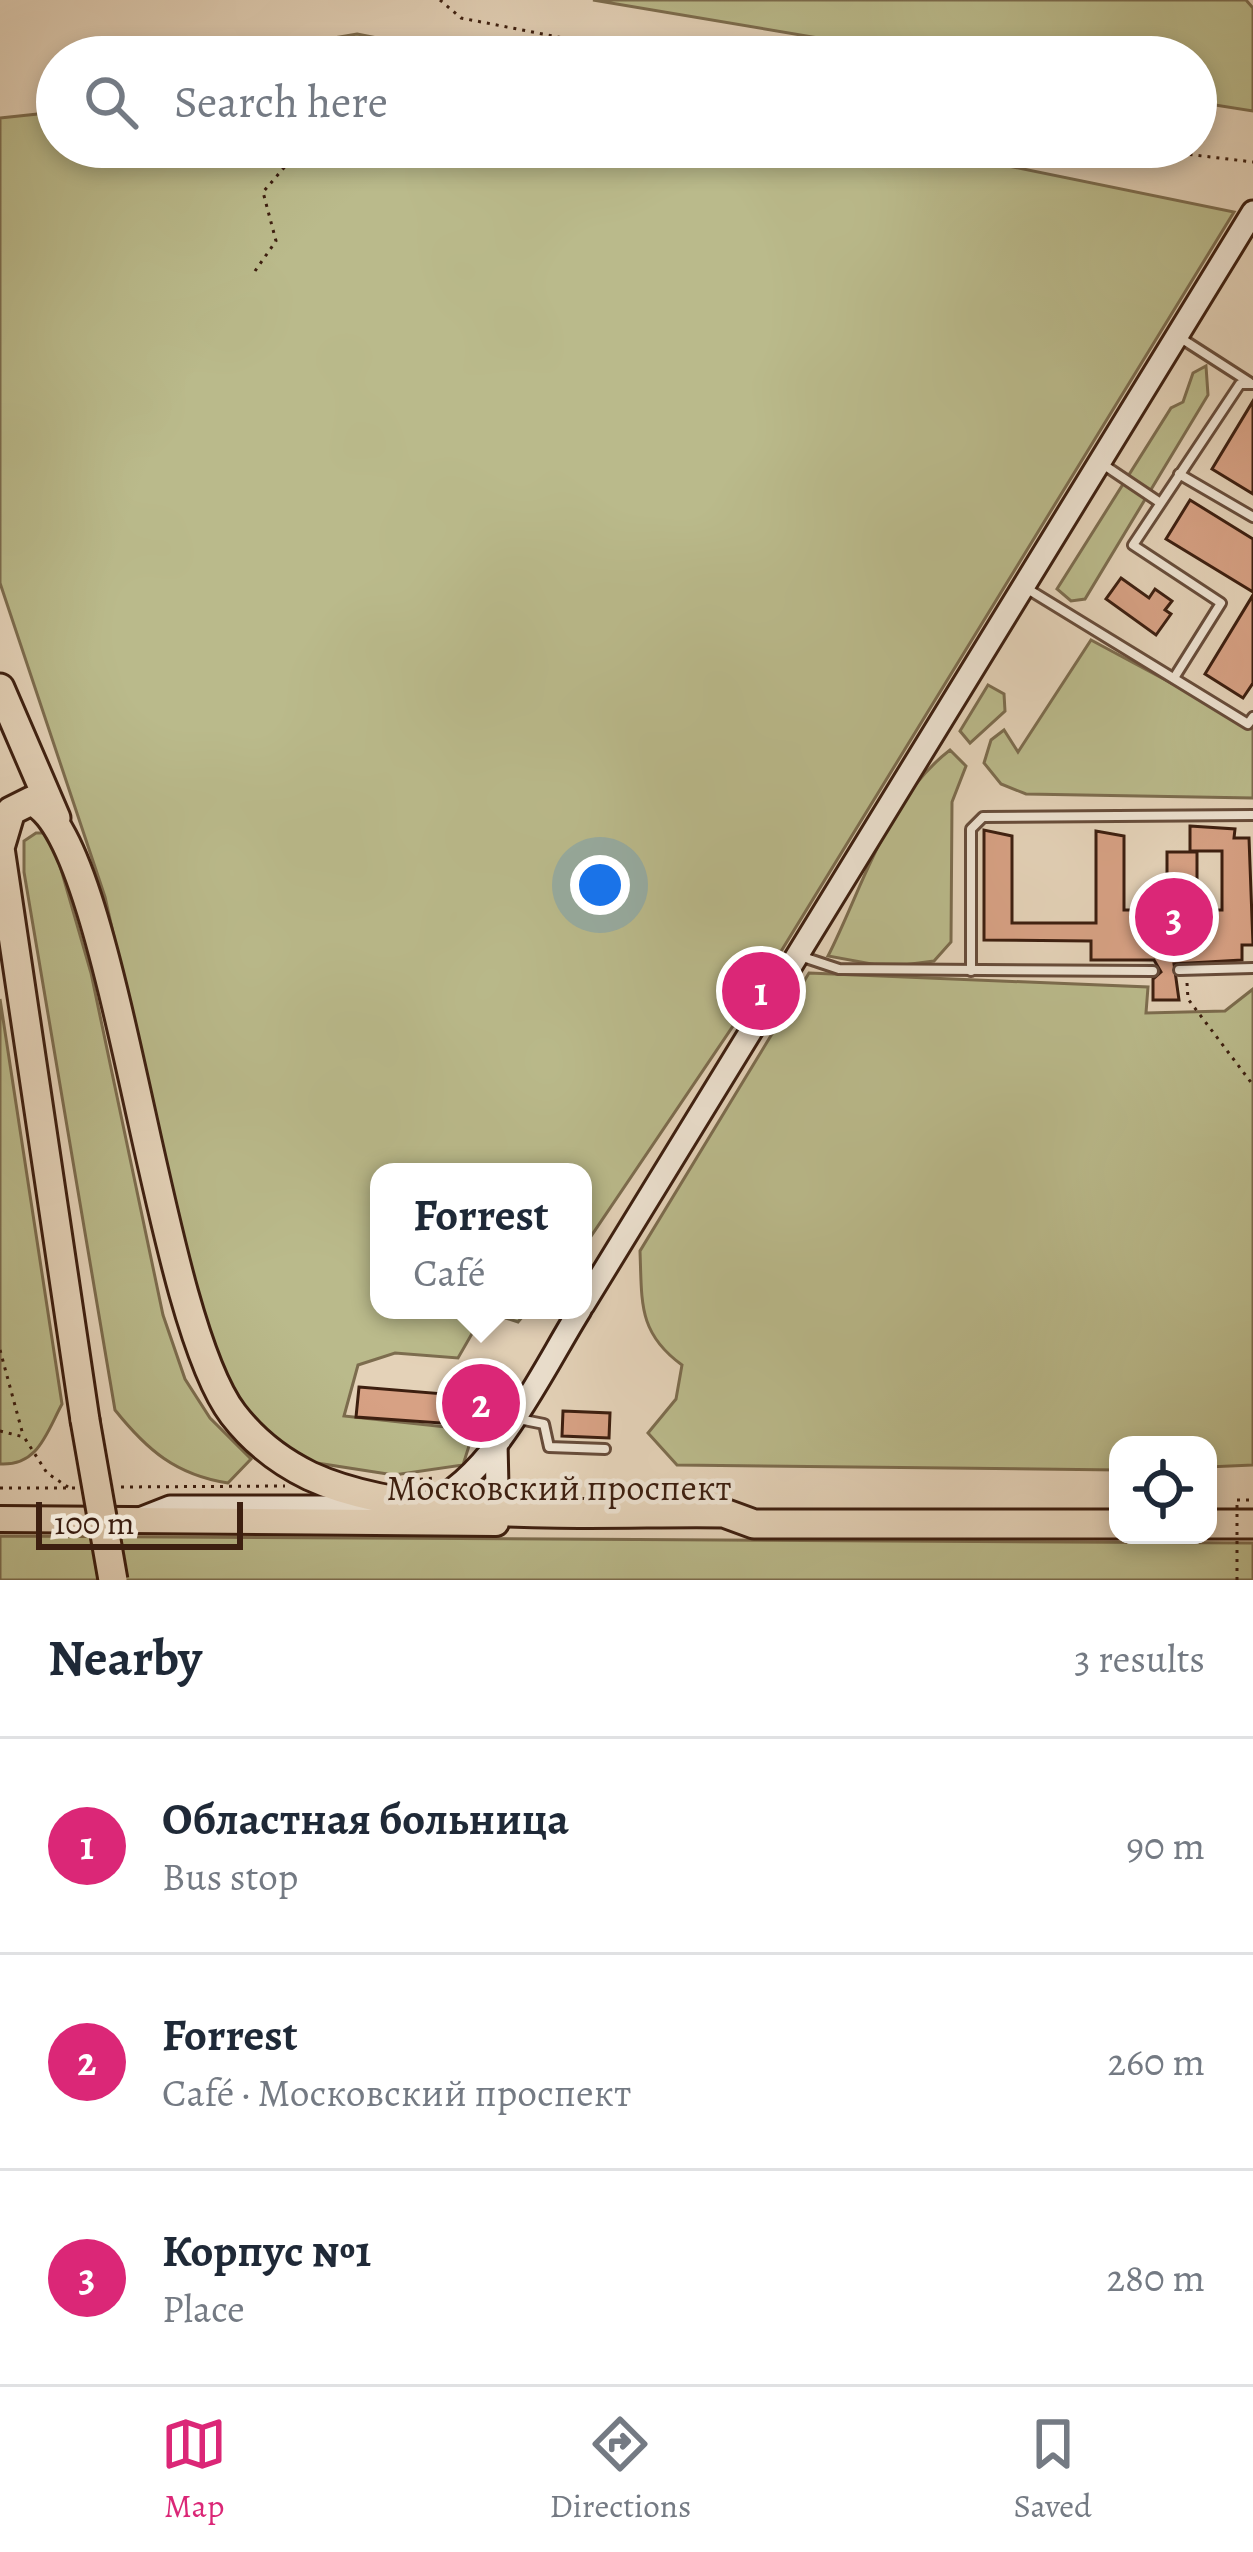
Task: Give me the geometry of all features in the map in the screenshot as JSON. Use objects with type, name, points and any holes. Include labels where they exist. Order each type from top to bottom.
[{"type":"highway","points":[[0,688],[85,892],[185,1304],[220,1394],[255,1439],[296,1468],[352,1491],[421,1507],[724,1513],[754,1525]]},
{"type":"highway","points":[[60,827],[37,803],[22,802],[6,818],[0,847],[113,1580]]},
{"type":"highway","name":"Московский проспект","points":[[754,1525],[1109,1524]]},
{"type":"main road","name":"Московский проспект","points":[[0,1519],[754,1525]]},
{"type":"street","points":[[592,1289],[1253,212]]},
{"type":"street","points":[[136,1521],[170,1507],[421,1507],[457,1488],[496,1443],[574,1319]]},
{"type":"street","points":[[496,1443],[496,1487],[519,1509]]},
{"type":"lane","points":[[1178,336],[1251,383]]},
{"type":"lane","points":[[1174,678],[1221,603],[1133,545],[1240,385],[1251,383]]},
{"type":"lane","points":[[1101,463],[1160,502]]},
{"type":"lane","points":[[1178,473],[1253,517]]},
{"type":"lane","points":[[1025,587],[1248,724],[1253,717]]},
{"type":"lane","points":[[970,971],[971,829],[983,817],[1253,815]]},
{"type":"lane","points":[[800,957],[838,968],[1154,971]]},
{"type":"lane","points":[[1183,970],[1253,968]]},
{"type":"lane","points":[[512,1418],[544,1424],[549,1447],[605,1450]]},
{"type":"path","points":[[440,0],[461,18],[553,36]]},
{"type":"path","points":[[1217,157],[1253,161]]},
{"type":"path","points":[[255,271],[276,241],[263,192],[284,168]]},
{"type":"path","points":[[1183,970],[1188,999],[1253,1085]]},
{"type":"path","points":[[0,1350],[24,1437],[46,1473],[70,1488]]},
{"type":"path","points":[[468,1463],[479,1424]]},
{"type":"path","points":[[0,1431],[24,1437]]},
{"type":"path","points":[[383,1480],[443,1477]]},
{"type":"path","points":[[117,1487],[306,1485]]},
{"type":"path","points":[[0,1488],[93,1487]]},
{"type":"path","points":[[1237,1580],[1245,1512],[1253,1500]]},
{"type":"green space","points":[[593,0],[1246,0],[1253,8],[1253,111],[1217,105],[1217,36],[806,36]]},
{"type":"green space","points":[[36,114],[36,168],[1019,168],[1234,212],[758,989],[592,1235],[592,1163],[370,1163],[370,1319],[480,1319],[458,1358],[395,1353],[358,1365],[344,1416],[474,1430],[463,1465],[394,1475],[304,1461],[251,1418],[222,1373],[192,1284],[105,897],[0,583],[0,118]]},
{"type":"green space","points":[[1206,366],[1208,395],[1085,599],[1071,601],[1057,589],[1171,408],[1183,402],[1193,373]]},
{"type":"green space","points":[[1091,640],[1253,727],[1253,798],[1026,794],[1001,784],[984,763],[991,740],[1004,730],[1018,752]]},
{"type":"green space","points":[[988,685],[1004,694],[1005,711],[970,743],[960,731]]},
{"type":"green space","points":[[950,750],[966,766],[952,802],[951,942],[934,961],[888,967],[828,956],[893,818],[928,770]]},
{"type":"green space","points":[[36,833],[47,833],[54,845],[91,973],[163,1315],[185,1379],[210,1418],[251,1459],[228,1483],[193,1474],[164,1458],[115,1410],[24,872],[24,841]]},
{"type":"green space","points":[[809,973],[1148,987],[1146,1013],[1225,1011],[1253,989],[1253,1465],[1217,1467],[1217,1436],[1109,1436],[1109,1470],[677,1465],[648,1433],[676,1399],[682,1365],[657,1341],[645,1316],[640,1251]]},
{"type":"green space","points":[[0,999],[62,1404],[32,1454],[0,1464]]},
{"type":"green space","points":[[0,1536],[1253,1543],[1253,1580],[0,1580]]},
{"type":"building","points":[[1253,401],[1253,494],[1212,469]]},
{"type":"building","points":[[1190,500],[1253,539],[1253,592],[1166,539]]},
{"type":"building","points":[[1121,578],[1149,598],[1155,589],[1172,601],[1165,610],[1171,614],[1156,635],[1106,599]]},
{"type":"building","points":[[1253,595],[1253,683],[1243,698],[1205,674]]},
{"type":"building","points":[[1190,826],[1235,829],[1234,838],[1249,838],[1253,945],[1242,945],[1242,960],[1174,964],[1179,1000],[1153,1000],[1153,979],[1161,972],[1154,960],[1091,960],[1091,941],[984,940],[984,830],[1012,836],[1012,923],[1096,923],[1096,831],[1124,836],[1124,910],[1222,910],[1222,851],[1190,851]]},
{"type":"building","points":[[1167,852],[1197,852],[1197,884],[1167,884]]},
{"type":"building","points":[[359,1387],[457,1395],[455,1424],[356,1417]]},
{"type":"building","points":[[563,1411],[610,1413],[609,1438],[562,1436]]},
{"type":"place","name":"Корпус №1","points":[[1174,917]]},
{"type":"place","name":"Областная больница","points":[[761,991]]},
{"type":"place","name":"Forrest","points":[[481,1403]]}]
